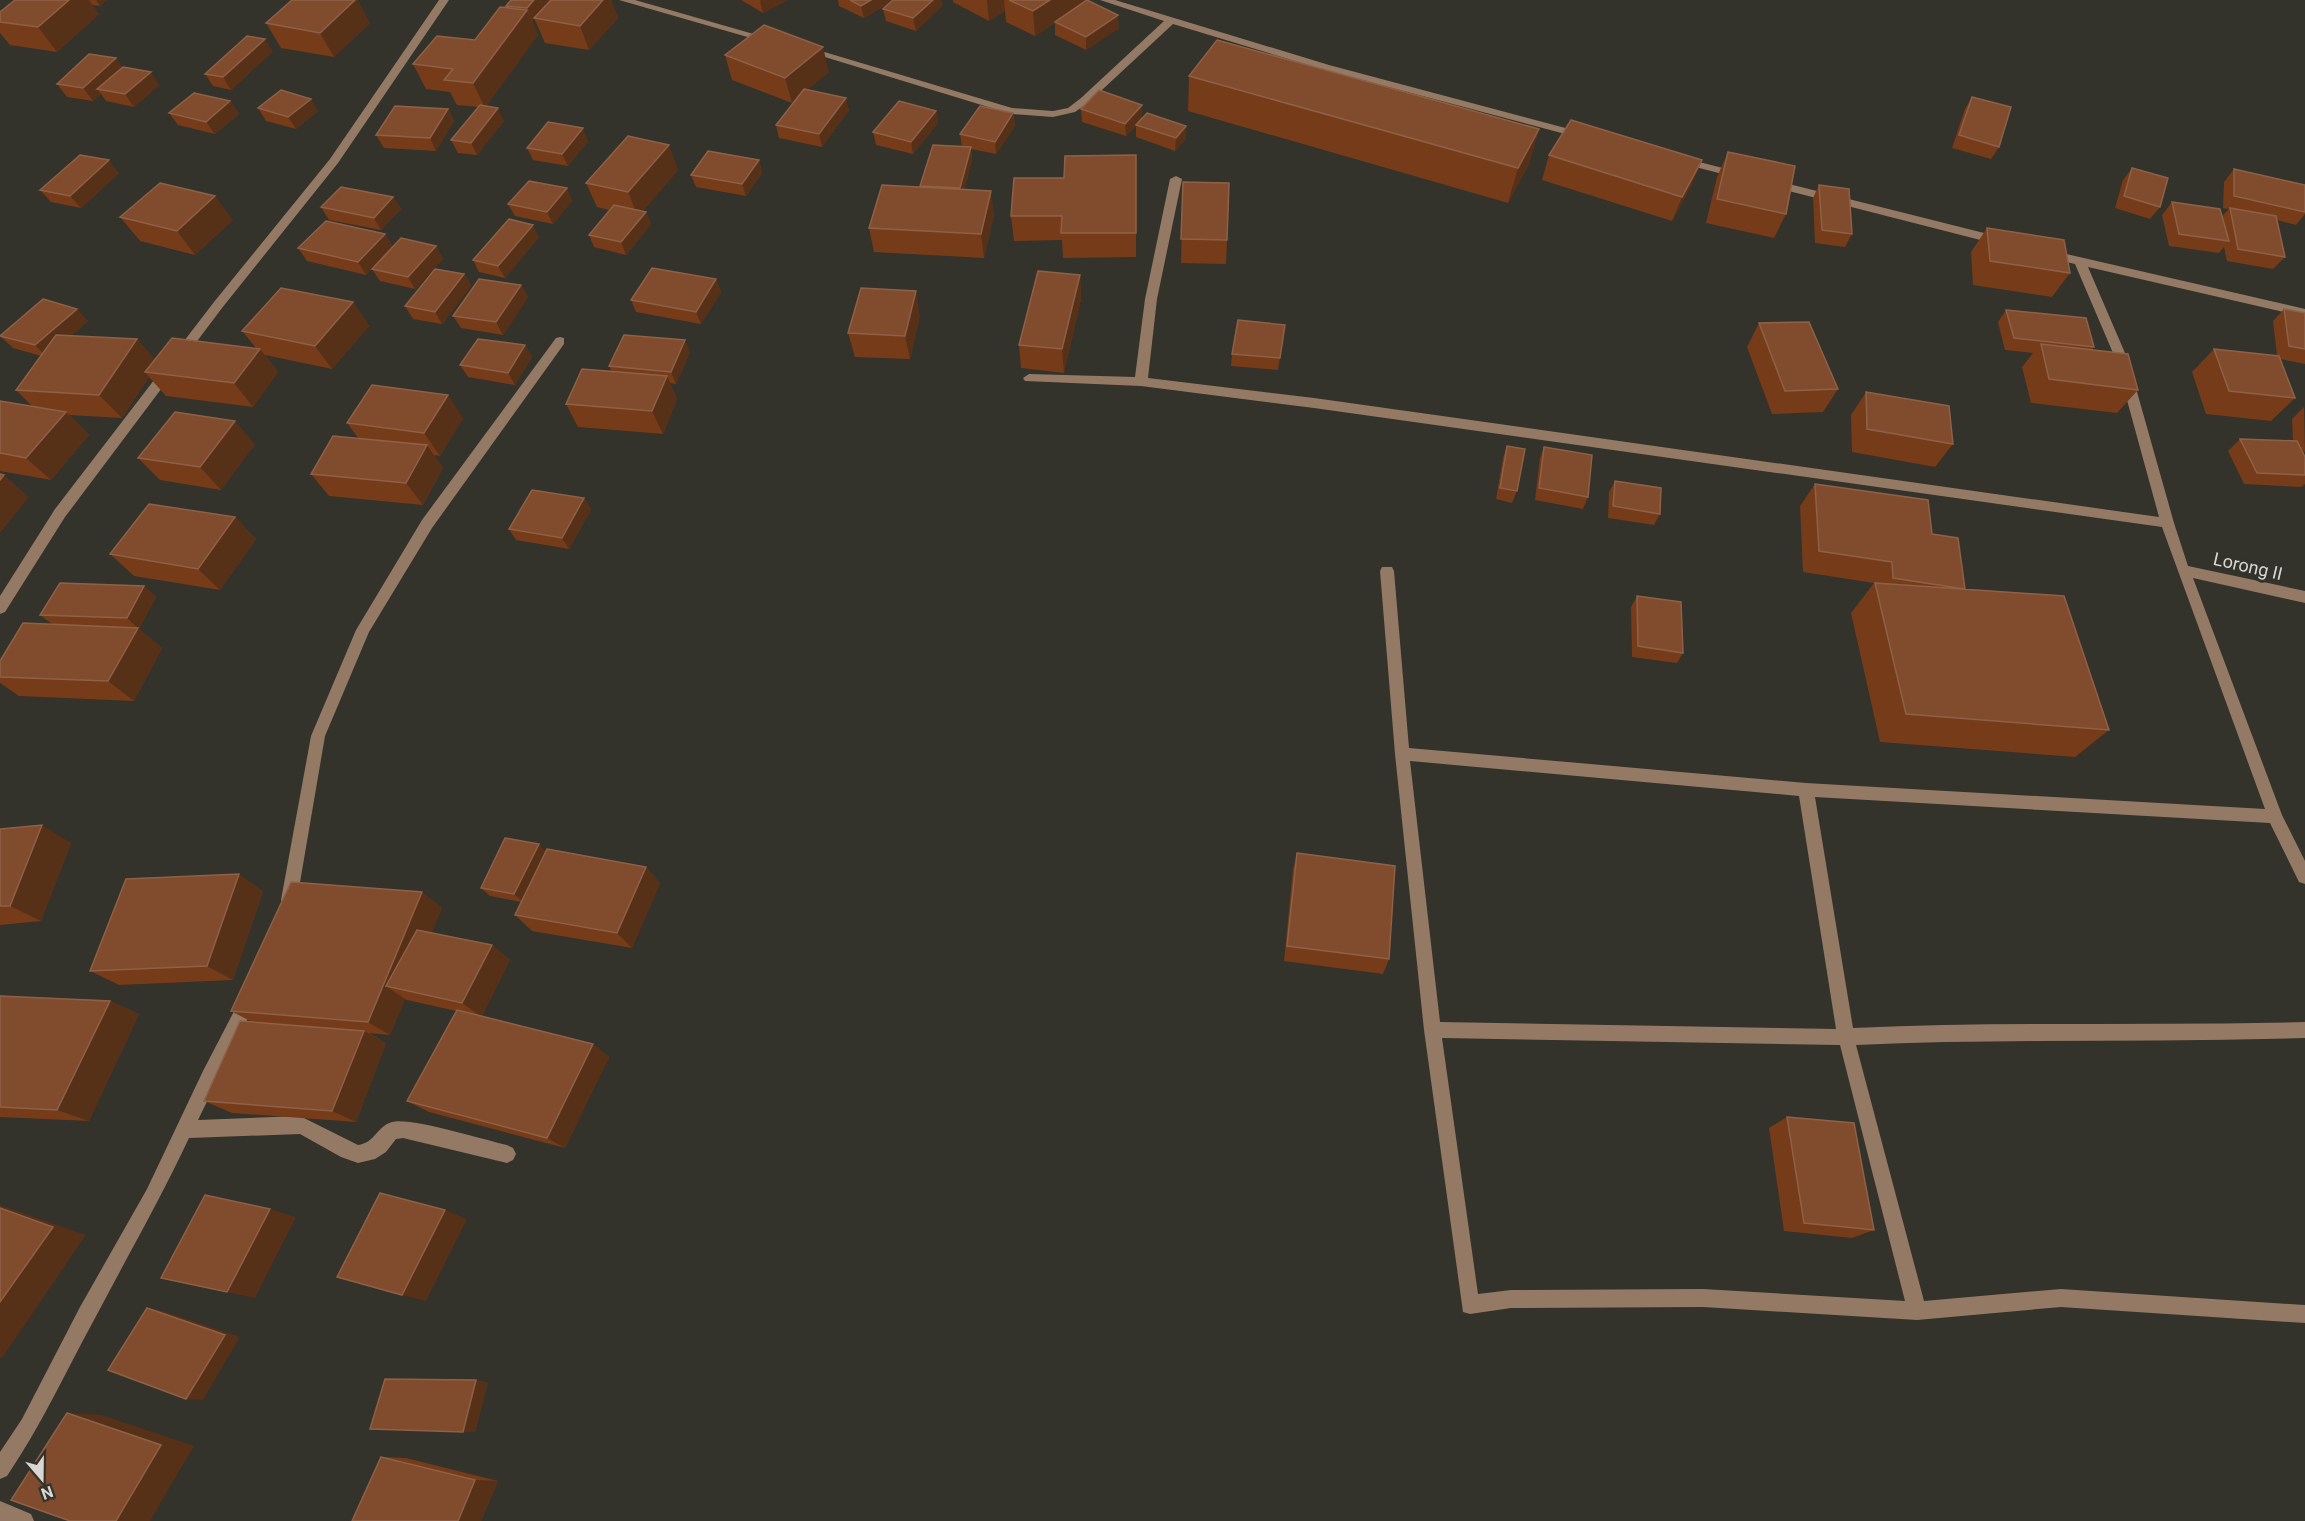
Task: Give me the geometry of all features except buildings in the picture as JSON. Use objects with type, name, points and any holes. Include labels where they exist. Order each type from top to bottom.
[{"type":"street","points":[[0,608],[60,513],[218,305],[334,161],[444,0]]},
{"type":"street","points":[[624,0],[788,45],[1011,111],[1053,114],[1071,110],[1085,100],[1171,20]]},
{"type":"street","points":[[1105,0],[1325,67],[1600,141]]},
{"type":"street","points":[[1669,158],[2014,244]]},
{"type":"street","points":[[1141,382],[1150,299],[1176,179]]},
{"type":"street","points":[[2036,250],[2305,314]]},
{"type":"street","points":[[2080,262],[2122,360],[2167,523],[2183,570],[2275,816],[2305,877]]},
{"type":"street","points":[[284,915],[294,872],[318,736],[363,630],[427,524],[560,341]]},
{"type":"street","points":[[1029,378],[1141,382],[1314,403],[2167,523]]},
{"type":"street","name":"Lorong II","points":[[2183,570],[2305,597]]},
{"type":"street","points":[[1387,571],[1402,754],[1432,1030],[1470,1305],[1511,1299],[1703,1298],[1917,1311],[2061,1298],[2305,1314]]},
{"type":"street","points":[[1402,754],[1806,790],[2275,816]]},
{"type":"street","points":[[1806,790],[1846,1037],[1917,1311]]},
{"type":"street","points":[[0,1469],[29,1426],[153,1195],[256,985]]},
{"type":"street","points":[[1432,1030],[1846,1037],[1930,1033],[2202,1033],[2305,1030]]},
{"type":"street","points":[[184,1129],[300,1125],[311,1128],[351,1153],[363,1155],[378,1149],[392,1131],[403,1130],[507,1154]]},
{"type":"street","points":[[0,1511],[24,1521]]}]
